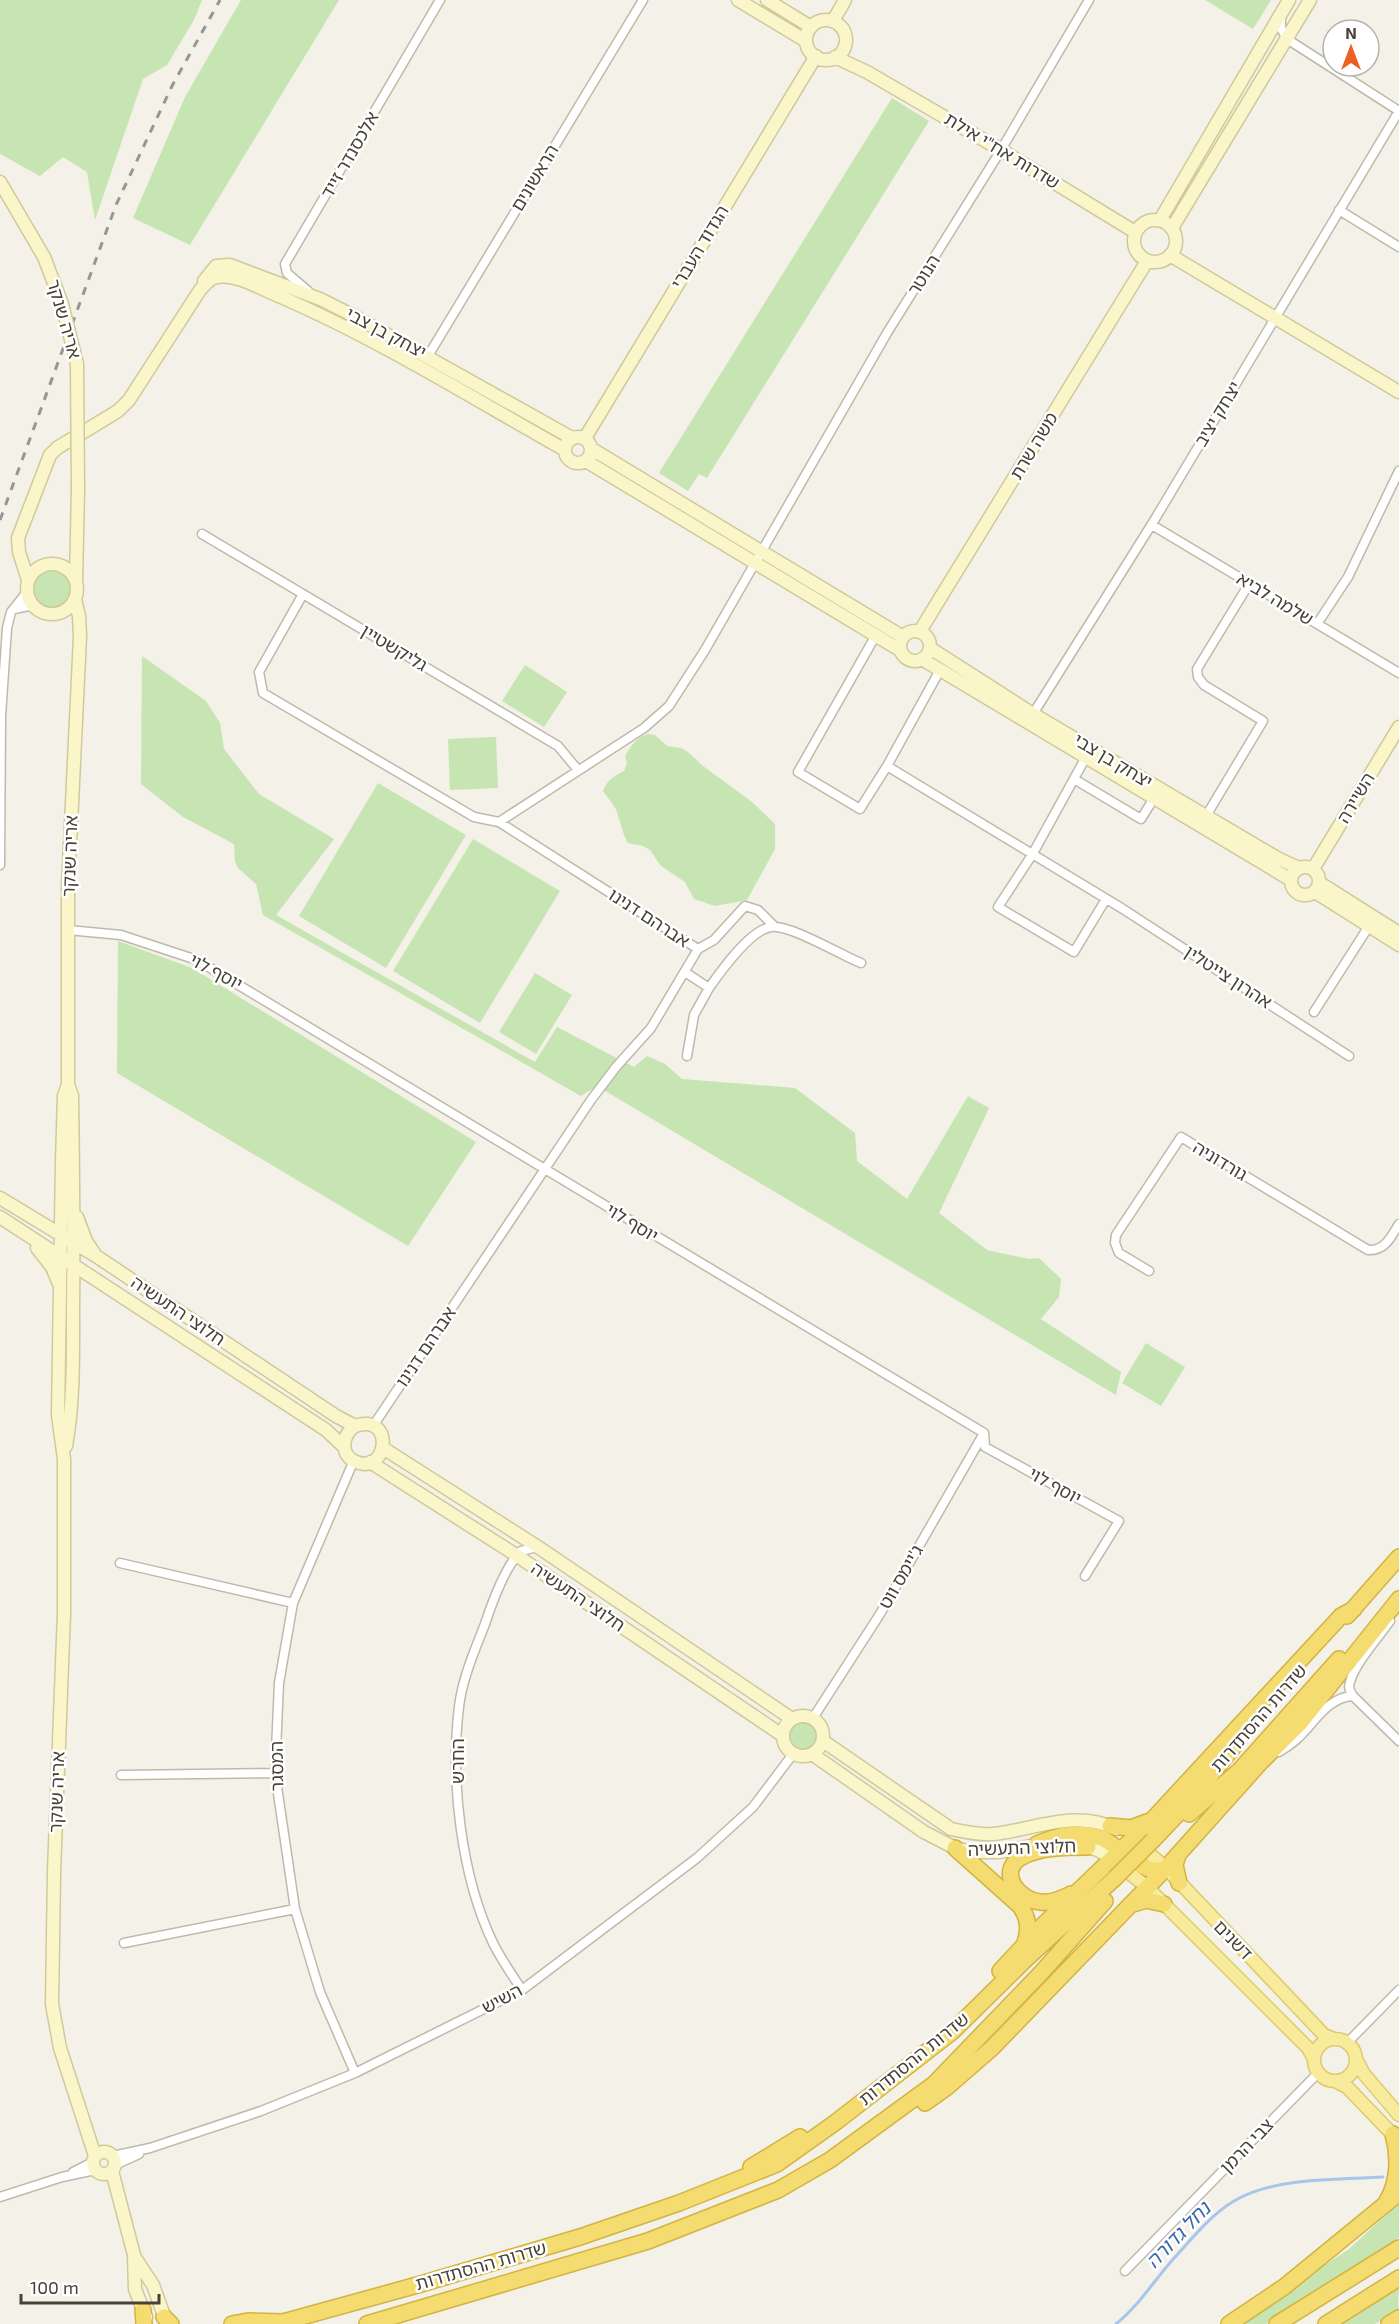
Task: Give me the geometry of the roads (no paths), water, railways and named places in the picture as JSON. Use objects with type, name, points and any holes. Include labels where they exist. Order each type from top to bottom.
[{"type":"highway","name":"שדרות ההסתדרות","points":[[232,2324],[248,2321],[280,2323],[421,2284],[580,2237],[713,2190],[777,2164],[836,2122],[952,2032],[1026,1951],[1072,1918],[1145,1848],[1191,1800],[1222,1759],[1399,1557]]},
{"type":"highway","name":"שדרות ההסתדרות","points":[[367,2324],[648,2241],[778,2190],[830,2160],[934,2084],[1196,1807],[1239,1771],[1399,1592]]},
{"type":"highway","points":[[830,2160],[906,2116],[946,2088],[992,2048],[1148,1887],[1259,1764],[1300,1723],[1399,1601]]},
{"type":"highway","points":[[1026,1951],[1080,1891],[1153,1819],[1341,1616],[1354,1609]]},
{"type":"highway","points":[[1110,1826],[1131,1827],[1153,1819]]},
{"type":"highway","points":[[1037,1844],[1056,1837],[1076,1834],[1099,1837],[1122,1850],[1149,1870],[1158,1872],[1166,1868]]},
{"type":"highway","points":[[1080,1891],[1054,1902],[1034,1902],[1019,1893],[1013,1884],[1010,1872],[1015,1863],[1025,1856],[1052,1850],[1088,1847]]},
{"type":"highway","points":[[955,1848],[1020,1906],[1028,1928],[1026,1951]]},
{"type":"highway","points":[[1178,1855],[1175,1864],[1179,1883]]},
{"type":"highway","points":[[1130,1905],[1146,1899],[1164,1904]]},
{"type":"highway","points":[[1385,2205],[1395,2185],[1396,2138]]},
{"type":"highway","points":[[1229,2324],[1284,2288],[1399,2193]]},
{"type":"highway","points":[[1277,2324],[1399,2248]]},
{"type":"highway","points":[[421,2284],[456,2261]]},
{"type":"highway","points":[[1326,2324],[1399,2278]]},
{"type":"highway","points":[[1389,2324],[1399,2318]]},
{"type":"main road","name":"דשנים","points":[[1122,1850],[1148,1887],[1308,2048],[1314,2059]]},
{"type":"main road","name":"דשנים","points":[[1166,1868],[1324,2035],[1334,2039]]},
{"type":"main road","points":[[1396,2138],[1347,2087],[1323,2078],[1318,2073],[1314,2059],[1319,2046],[1334,2039],[1347,2043],[1355,2053],[1364,2074],[1399,2115]]},
{"type":"main road","points":[[1335,2081],[1341,2081],[1350,2075],[1357,2061]]},
{"type":"street","name":"אלכסנדר זייד","points":[[320,299],[292,278],[287,273],[285,264],[440,0]]},
{"type":"street","name":"הראשונים","points":[[428,356],[643,0]]},
{"type":"street","points":[[738,0],[806,41],[811,52],[822,59],[840,53],[845,35],[843,29],[833,21],[821,21],[811,27],[806,41]]},
{"type":"street","points":[[767,0],[811,27]]},
{"type":"street","points":[[833,21],[845,0]]},
{"type":"street","name":"הנוטר","points":[[757,556],[887,333],[1001,150],[1089,0]]},
{"type":"street","points":[[1160,220],[1289,0]]},
{"type":"street","points":[[1172,228],[1310,0]]},
{"type":"street","points":[[1281,13],[1281,28],[1287,39],[1399,111]]},
{"type":"street","name":"שדרות אח\"י אילת","points":[[840,53],[867,72],[1135,232]]},
{"type":"street","name":"הגדוד העברי","points":[[588,443],[816,57]]},
{"type":"street","name":"יצחק יציב","points":[[1033,714],[1152,525],[1399,111]]},
{"type":"street","name":"אריה שנקר","points":[[0,182],[44,257],[62,304],[77,364],[76,581]]},
{"type":"street","points":[[1340,210],[1399,247]]},
{"type":"street","points":[[1160,220],[1172,228],[1176,239],[1170,255],[1157,262],[1147,261],[1135,249],[1133,240],[1135,232],[1145,221],[1160,220]]},
{"type":"street","points":[[1170,255],[1399,392]]},
{"type":"street","name":"משה שרת","points":[[920,631],[1147,261]]},
{"type":"street","name":"יצחק בן צבי","points":[[28,586],[19,552],[20,530],[50,455],[57,448],[118,411],[129,400],[212,269],[225,265],[257,274],[320,299],[428,356],[572,438]]},
{"type":"street","name":"יצחק בן צבי","points":[[200,291],[210,279],[218,276],[230,278],[249,283],[313,310],[565,450]]},
{"type":"street","points":[[588,443],[591,456],[578,464],[570,461],[565,450],[572,438],[588,443],[900,650],[909,660],[922,659],[930,648],[929,640],[920,631],[910,632],[903,637],[900,650]]},
{"type":"street","points":[[586,461],[903,637]]},
{"type":"street","points":[[1317,624],[1348,577],[1399,471]]},
{"type":"street","name":"שלמה לביא","points":[[1152,525],[1399,673]]},
{"type":"street","name":"גליקשטיין","points":[[202,534],[558,746],[578,770]]},
{"type":"street","points":[[0,865],[1,716],[8,622],[36,570],[70,552],[76,542]]},
{"type":"street","points":[[19,552],[29,564],[67,569],[76,581],[75,599],[63,612]]},
{"type":"street","points":[[500,822],[644,728],[669,706],[705,650],[757,556]]},
{"type":"street","points":[[1206,816],[1263,721],[1204,685],[1198,677],[1197,669],[1250,584]]},
{"type":"street","points":[[28,586],[30,602],[37,609]]},
{"type":"street","name":"אברהם דנינו","points":[[303,594],[259,672],[263,693],[474,817],[500,822],[698,949],[651,1028],[597,1092],[373,1426]]},
{"type":"street","name":"אריה שנקר","points":[[75,599],[80,627],[68,886],[68,1084],[72,1096],[68,1199],[62,1235],[58,1415],[64,1459],[64,1613],[52,2004],[60,2048],[84,2120],[104,2163],[124,2221],[134,2255],[135,2289],[145,2319]]},
{"type":"street","points":[[13,609],[23,606],[49,614],[63,612],[72,615],[80,627]]},
{"type":"street","points":[[876,635],[798,772],[860,809],[940,670]]},
{"type":"street","name":"יצחק בן צבי","points":[[930,648],[1033,714],[1279,859],[1299,868]]},
{"type":"street","name":"יצחק בן צבי","points":[[922,659],[1291,880]]},
{"type":"street","name":"השיירה","points":[[1313,868],[1399,727]]},
{"type":"street","points":[[1086,757],[1032,855],[998,907],[1074,952],[1106,899]]},
{"type":"street","name":"אהרון צייטלין","points":[[887,765],[1106,899],[1349,1056]]},
{"type":"street","points":[[1074,779],[1141,819],[1154,798]]},
{"type":"street","points":[[1299,868],[1313,868],[1319,875],[1317,887],[1306,895],[1297,893],[1291,885],[1293,873],[1299,868]]},
{"type":"street","points":[[1317,887],[1369,926],[1399,945]]},
{"type":"street","points":[[1317,887],[1399,933]]},
{"type":"street","points":[[698,949],[714,940],[745,906],[758,910],[774,926]]},
{"type":"street","points":[[687,1056],[694,1015],[729,959],[760,930],[774,926],[789,929],[861,963]]},
{"type":"street","points":[[1314,1012],[1369,926]]},
{"type":"street","name":"יוסף לוי","points":[[68,930],[121,935],[197,960],[984,1433],[985,1447],[1119,1521],[1085,1576]]},
{"type":"street","points":[[685,972],[710,988]]},
{"type":"street","name":"גורדוניה","points":[[1149,1271],[1119,1253],[1115,1243],[1116,1235],[1181,1137],[1368,1250],[1375,1251],[1383,1247],[1399,1224]]},
{"type":"street","name":"חלוצי התעשיה","points":[[0,1198],[96,1256],[354,1426]]},
{"type":"street","points":[[32,1217],[43,1218],[52,1215],[68,1199],[82,1232],[96,1256]]},
{"type":"street","name":"אריה שנקר","points":[[64,1459],[71,1418],[74,1267],[74,1242],[68,1199]]},
{"type":"street","name":"חלוצי התעשיה","points":[[0,1217],[326,1430],[354,1460],[363,1463],[370,1462],[516,1555],[783,1735],[786,1748],[793,1754]]},
{"type":"street","points":[[19,1230],[52,1267],[60,1288]]},
{"type":"street","points":[[344,1447],[346,1435],[354,1426],[367,1424],[373,1426],[382,1435],[383,1448],[376,1459],[370,1462]]},
{"type":"street","name":"ג'יימס ווט","points":[[813,1718],[880,1614],[984,1433]]},
{"type":"street","name":"חלוצי התעשיה","points":[[383,1448],[538,1547],[792,1719]]},
{"type":"street","name":"המסגר","points":[[354,1460],[293,1603],[279,1683],[274,1773],[295,1909],[320,1992],[355,2073]]},
{"type":"street","points":[[516,1555],[526,1548],[538,1547]]},
{"type":"street","name":"החרש","points":[[516,1555],[473,1655],[459,1706],[457,1761],[460,1827],[473,1890],[493,1944],[522,1990]]},
{"type":"street","points":[[120,1563],[293,1603]]},
{"type":"street","points":[[1399,1601],[1393,1617],[1350,1680],[1349,1688],[1353,1696],[1399,1741]]},
{"type":"street","points":[[1259,1764],[1297,1740],[1330,1704],[1341,1698],[1353,1696]]},
{"type":"street","points":[[783,1735],[784,1728],[792,1719],[800,1716],[813,1718],[823,1730],[823,1741],[819,1749],[812,1754],[802,1756],[793,1754]]},
{"type":"street","name":"חלוצי התעשיה","points":[[823,1741],[951,1829],[993,1834],[1071,1821],[1092,1821],[1110,1826],[1122,1850]]},
{"type":"street","name":"השיש","points":[[0,2197],[261,2111],[355,2073],[522,1990],[698,1858],[730,1830],[768,1788],[793,1754]]},
{"type":"street","name":"חלוצי התעשיה","points":[[812,1754],[924,1832],[955,1848],[971,1852],[992,1852],[1037,1844],[1061,1843],[1122,1850]]},
{"type":"street","points":[[121,1775],[274,1773]]},
{"type":"street","points":[[124,1943],[295,1909]]},
{"type":"street","points":[[1347,2043],[1399,1990]]},
{"type":"street","name":"צבי הרמן","points":[[1125,2271],[1318,2073]]},
{"type":"street","name":"אריה שנקר","points":[[134,2255],[153,2285],[167,2322]]},
{"type":"waterway","name":"נחל גדורה","points":[[1116,2324],[1133,2308],[1204,2226],[1234,2201],[1250,2193],[1287,2184],[1383,2177]]},
{"type":"railway","points":[[0,520],[116,205],[172,86],[220,0]]}]
